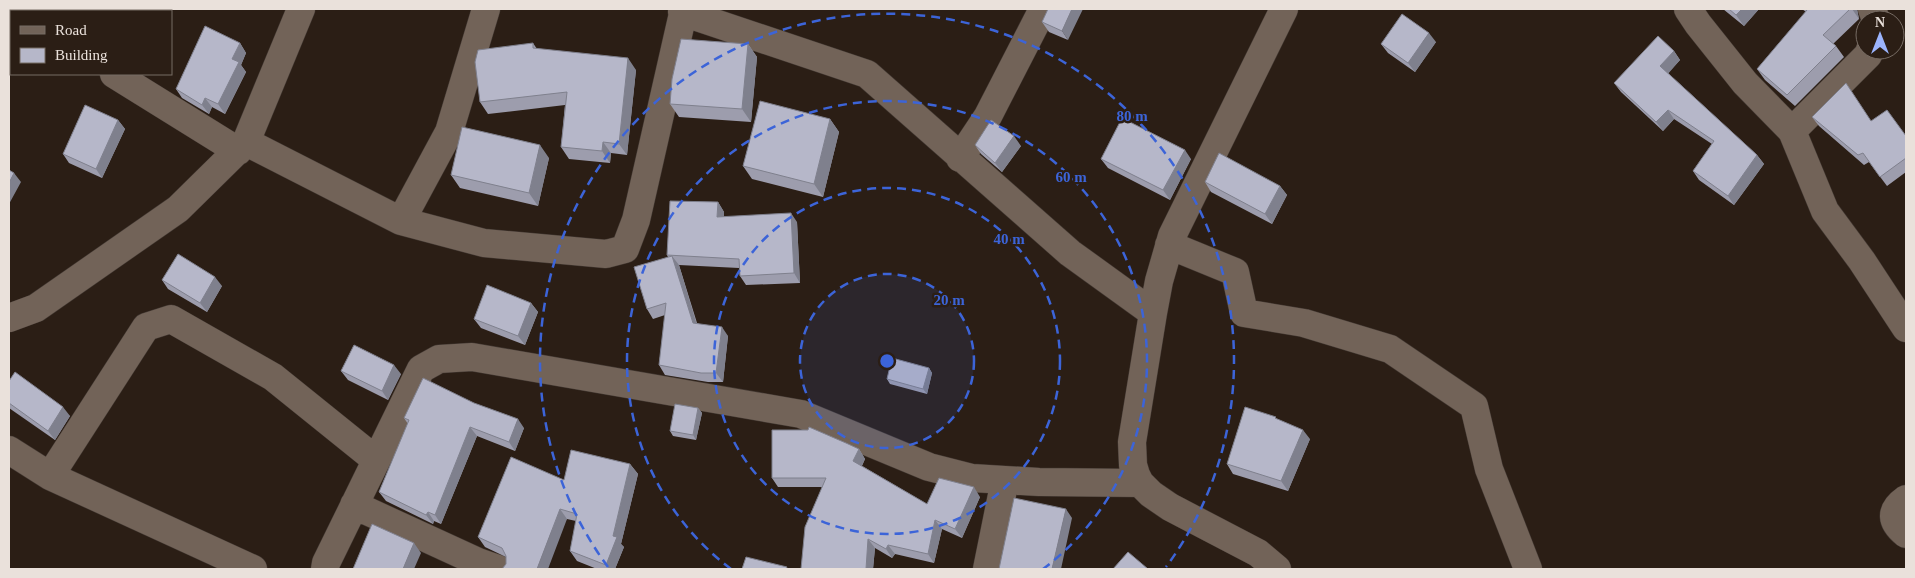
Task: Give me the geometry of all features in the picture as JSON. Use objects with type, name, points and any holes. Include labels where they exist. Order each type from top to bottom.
[{"type":"street","points":[[9,318],[36,308],[178,208],[242,146],[301,9]]},
{"type":"street","points":[[401,221],[449,132],[486,9]]},
{"type":"street","points":[[960,158],[988,116],[1043,9]]},
{"type":"street","points":[[1277,569],[1258,553],[1170,507],[1151,494],[1140,483],[1133,465],[1132,442],[1153,313],[1172,236],[1284,9]]},
{"type":"street","points":[[1688,9],[1745,84],[1792,131],[1824,211],[1862,261],[1906,328]]},
{"type":"street","points":[[116,75],[242,146],[401,221],[484,243],[606,254],[625,249],[636,220],[683,10],[867,74],[1070,253],[1153,313]]},
{"type":"street","points":[[1792,131],[1863,60]]},
{"type":"street","points":[[1169,245],[1235,272],[1244,313],[1304,324],[1390,349],[1474,406],[1490,469],[1528,569]]},
{"type":"street","points":[[50,476],[146,327],[171,319],[273,377],[376,460]]},
{"type":"street","points":[[325,569],[354,505],[421,369],[439,359],[472,358],[801,414],[929,467],[972,478],[1039,482],[1140,483]]},
{"type":"street","points":[[9,450],[50,476],[253,569]]},
{"type":"street","points":[[987,569],[1005,480]]},
{"type":"street","points":[[1906,499],[1897,506],[1894,516],[1895,521],[1906,534]]},
{"type":"street","points":[[354,505],[478,562],[498,569]]},
{"type":"building","points":[[133,9],[136,10],[118,10]]},
{"type":"building","points":[[1048,9],[1072,9],[1062,31],[1042,22]]},
{"type":"building","points":[[1729,9],[1742,9],[1736,15]]},
{"type":"building","points":[[1806,9],[1850,9],[1823,35],[1836,46],[1787,95],[1757,69]]},
{"type":"building","points":[[1402,14],[1429,33],[1408,63],[1381,44]]},
{"type":"building","points":[[205,26],[240,43],[232,59],[239,62],[218,104],[205,98],[202,105],[176,89]]},
{"type":"building","points":[[1658,36],[1674,51],[1660,66],[1757,155],[1728,196],[1693,171],[1714,141],[1668,110],[1656,122],[1614,83]]},
{"type":"building","points":[[681,39],[748,44],[742,109],[670,104],[672,79]]},
{"type":"building","points":[[533,43],[533,48],[628,58],[619,144],[603,142],[602,151],[561,147],[567,92],[480,102],[475,62],[478,50]]},
{"type":"building","points":[[1846,83],[1871,121],[1887,110],[1906,136],[1906,158],[1880,177],[1863,153],[1858,155],[1812,117]]},
{"type":"building","points":[[760,101],[830,119],[814,184],[743,166]]},
{"type":"building","points":[[85,105],[118,120],[96,169],[63,154]]},
{"type":"building","points":[[1122,118],[1185,150],[1163,190],[1101,159]]},
{"type":"building","points":[[991,120],[1014,136],[995,163],[975,145]]},
{"type":"building","points":[[462,127],[540,145],[529,193],[451,175]]},
{"type":"building","points":[[1219,153],[1280,186],[1265,214],[1205,182]]},
{"type":"building","points":[[9,170],[14,173],[9,183]]},
{"type":"building","points":[[670,201],[718,202],[717,217],[791,213],[794,273],[740,276],[739,259],[667,255]]},
{"type":"building","points":[[178,254],[215,277],[200,303],[162,280]]},
{"type":"building","points":[[672,256],[693,323],[722,327],[716,373],[701,373],[659,365],[666,303],[647,309],[634,267]]},
{"type":"building","points":[[487,285],[531,303],[518,336],[474,319]]},
{"type":"building","points":[[354,345],[394,365],[382,391],[341,371]]},
{"type":"building","points":[[892,358],[929,368],[923,389],[887,379]]},
{"type":"building","points":[[15,372],[63,407],[48,431],[9,403],[9,381]]},
{"type":"building","points":[[423,378],[474,403],[518,419],[509,442],[470,427],[435,515],[428,512],[426,515],[379,492],[409,420],[404,418]]},
{"type":"building","points":[[675,404],[698,408],[693,435],[670,431]]},
{"type":"building","points":[[1245,407],[1276,417],[1303,430],[1281,481],[1227,464]]},
{"type":"building","points":[[809,427],[859,449],[853,461],[927,504],[939,478],[974,487],[955,529],[935,520],[928,554],[888,545],[886,549],[868,539],[866,569],[801,569],[805,527],[826,478],[772,478],[772,430],[808,430]]},
{"type":"building","points":[[571,450],[630,464],[613,536],[617,537],[606,565],[570,551],[577,514],[560,509],[537,569],[502,569],[506,564],[506,556],[502,548],[478,537],[511,457],[564,480]]},
{"type":"building","points":[[1014,498],[1066,509],[1052,569],[999,569]]},
{"type":"building","points":[[372,524],[414,543],[403,569],[353,569]]},
{"type":"building","points":[[1128,552],[1148,569],[1113,569]]},
{"type":"building","points":[[746,557],[787,567],[786,569],[742,569]]}]
